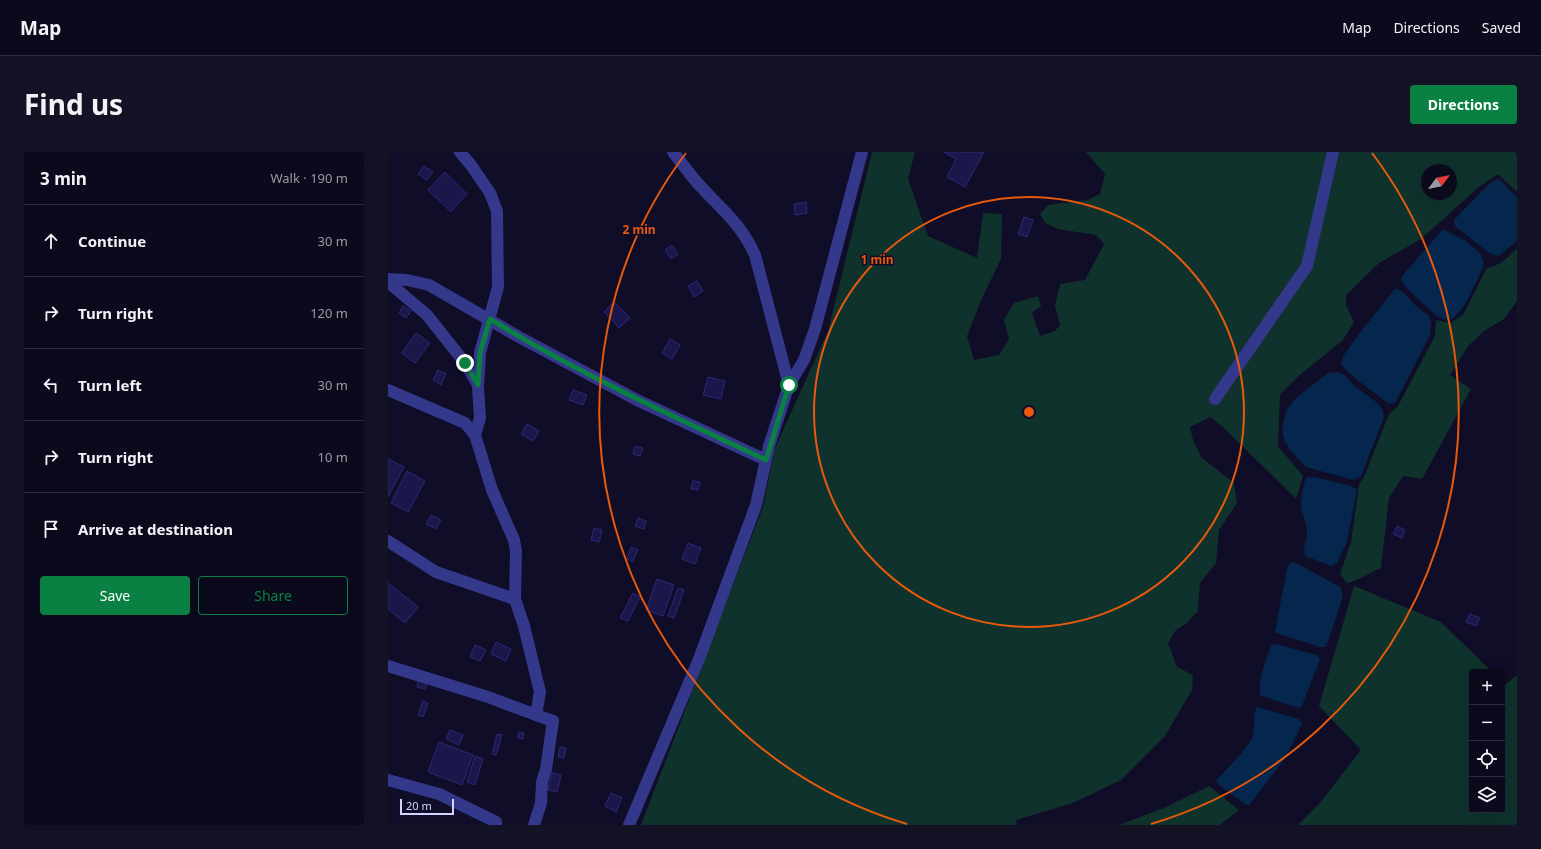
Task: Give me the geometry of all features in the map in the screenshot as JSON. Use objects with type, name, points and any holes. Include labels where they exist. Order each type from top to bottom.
[{"type":"street","points":[[460,152],[471,165],[490,193],[497,211],[498,287],[480,353],[478,385],[480,418],[475,435]]},
{"type":"street","points":[[673,152],[694,179],[737,224],[748,240],[755,255],[789,385]]},
{"type":"street","points":[[629,825],[704,644],[756,505],[766,460],[789,385],[804,360],[815,329],[862,152]]},
{"type":"street","points":[[1216,399],[1307,266],[1333,152]]},
{"type":"street","points":[[388,278],[407,280],[429,285],[519,337],[637,400],[766,460]]},
{"type":"street","points":[[388,282],[427,315],[465,363],[478,385]]},
{"type":"street","points":[[388,390],[466,423],[475,435],[492,490],[514,540],[516,551],[515,598],[524,626],[540,692],[536,715]]},
{"type":"street","points":[[388,541],[436,572],[515,598]]},
{"type":"street","points":[[388,666],[488,697],[553,721],[546,769],[542,782],[541,803],[534,825]]},
{"type":"street","points":[[388,780],[439,794],[500,824]]},
{"type":"green space","points":[[872,152],[915,152],[908,179],[928,236],[977,258],[983,213],[1002,214],[1001,259],[982,298],[967,336],[974,360],[999,355],[1009,339],[1004,320],[1014,303],[1038,296],[1041,306],[1032,313],[1040,336],[1055,331],[1060,325],[1055,306],[1060,284],[1085,280],[1104,244],[1096,235],[1058,229],[1045,223],[1040,214],[1048,205],[1087,200],[1100,194],[1105,174],[1086,152],[1517,152],[1517,192],[1498,174],[1479,187],[1421,239],[1379,263],[1346,295],[1346,305],[1354,322],[1343,340],[1301,374],[1280,394],[1278,446],[1303,476],[1296,499],[1211,417],[1190,427],[1193,440],[1201,457],[1234,483],[1237,503],[1219,530],[1216,563],[1200,583],[1198,611],[1187,623],[1176,630],[1168,643],[1177,667],[1193,675],[1192,690],[1165,736],[1121,780],[1073,803],[1016,820],[1017,825],[641,825],[763,507],[775,448],[828,331]]},
{"type":"green space","points":[[1517,248],[1517,301],[1504,319],[1484,331],[1469,345],[1450,375],[1471,389],[1422,479],[1403,476],[1389,498],[1381,568],[1347,583],[1340,574],[1351,542],[1359,485],[1364,477],[1389,414],[1398,406],[1435,336],[1436,320],[1450,323],[1463,315],[1487,268],[1504,261]]},
{"type":"green space","points":[[1354,586],[1441,622],[1489,669],[1469,669],[1469,813],[1505,813],[1505,685],[1517,675],[1517,825],[1298,825],[1319,804],[1361,750],[1319,706]]},
{"type":"green space","points":[[1209,786],[1239,810],[1220,825],[1119,825],[1164,808]]},
{"type":"water","points":[[1498,178],[1517,197],[1517,241],[1499,256],[1489,253],[1455,226],[1454,220],[1487,186]]},
{"type":"water","points":[[1443,229],[1466,241],[1481,254],[1484,264],[1475,286],[1461,310],[1456,316],[1447,320],[1440,318],[1433,313],[1409,290],[1401,280],[1403,275]]},
{"type":"water","points":[[1395,289],[1402,291],[1416,306],[1429,316],[1431,322],[1430,335],[1395,403],[1389,404],[1356,379],[1341,365],[1343,356]]},
{"type":"water","points":[[1336,372],[1345,375],[1353,385],[1375,401],[1382,408],[1384,418],[1361,476],[1353,480],[1306,467],[1290,450],[1284,440],[1282,430],[1286,411],[1296,398],[1328,373]]},
{"type":"water","points":[[1314,477],[1351,486],[1357,489],[1347,542],[1337,563],[1331,566],[1305,556],[1304,552],[1307,531],[1301,509],[1302,495],[1306,478]]},
{"type":"water","points":[[1291,562],[1298,564],[1340,587],[1342,592],[1342,599],[1325,647],[1320,647],[1275,632],[1287,569]]},
{"type":"water","points":[[1275,644],[1317,655],[1320,659],[1302,706],[1298,708],[1260,695],[1260,682],[1263,670],[1271,645]]},
{"type":"water","points":[[1257,707],[1299,719],[1302,724],[1286,757],[1251,803],[1246,805],[1219,785],[1216,781],[1239,756],[1251,740],[1254,732],[1254,715]]},
{"type":"building","points":[[944,152],[984,152],[965,187],[947,177],[956,159]]},
{"type":"building","points":[[424,166],[433,172],[427,180],[418,174]]},
{"type":"building","points":[[445,172],[467,194],[451,212],[428,190]]},
{"type":"building","points":[[806,202],[807,213],[795,215],[794,204]]},
{"type":"building","points":[[1024,217],[1033,220],[1027,237],[1018,234]]},
{"type":"building","points":[[672,245],[678,254],[671,259],[665,250]]},
{"type":"building","points":[[697,281],[703,291],[694,297],[688,286]]},
{"type":"building","points":[[614,302],[630,318],[619,328],[604,312]]},
{"type":"building","points":[[403,306],[411,311],[406,318],[399,313]]},
{"type":"building","points":[[416,333],[430,343],[415,363],[402,353]]},
{"type":"building","points":[[670,339],[680,345],[672,359],[662,353]]},
{"type":"building","points":[[438,370],[446,374],[441,385],[433,380]]},
{"type":"building","points":[[708,377],[725,381],[721,399],[703,395]]},
{"type":"building","points":[[573,390],[587,395],[583,405],[569,400]]},
{"type":"building","points":[[527,424],[539,431],[533,441],[521,434]]},
{"type":"building","points":[[635,446],[643,448],[640,456],[633,454]]},
{"type":"building","points":[[388,459],[404,467],[388,497]]},
{"type":"building","points":[[407,471],[425,481],[408,512],[391,503]]},
{"type":"building","points":[[693,481],[700,482],[698,490],[691,489]]},
{"type":"building","points":[[431,515],[441,520],[436,529],[426,524]]},
{"type":"building","points":[[638,518],[646,521],[644,529],[635,526]]},
{"type":"building","points":[[1397,526],[1405,530],[1402,538],[1393,534]]},
{"type":"building","points":[[594,528],[602,530],[599,542],[591,540]]},
{"type":"building","points":[[688,543],[701,548],[695,564],[682,559]]},
{"type":"building","points":[[631,547],[638,550],[633,561],[627,559]]},
{"type":"building","points":[[657,579],[674,585],[663,616],[646,610]]},
{"type":"building","points":[[388,583],[418,607],[405,623],[388,609]]},
{"type":"building","points":[[678,588],[684,590],[674,618],[668,616]]},
{"type":"building","points":[[633,593],[640,597],[628,621],[620,618]]},
{"type":"building","points":[[1470,614],[1480,618],[1476,626],[1466,622]]},
{"type":"building","points":[[496,642],[511,649],[506,661],[491,654]]},
{"type":"building","points":[[475,645],[486,650],[480,661],[470,657]]},
{"type":"building","points":[[419,679],[428,681],[425,689],[417,687]]},
{"type":"building","points":[[423,701],[428,703],[423,717],[418,715]]},
{"type":"building","points":[[450,730],[463,735],[459,745],[446,739]]},
{"type":"building","points":[[519,732],[524,733],[523,739],[518,738]]},
{"type":"building","points":[[497,734],[502,735],[496,755],[492,754]]},
{"type":"building","points":[[439,742],[473,755],[462,785],[428,772]]},
{"type":"building","points":[[560,747],[566,748],[564,758],[558,757]]},
{"type":"building","points":[[475,756],[483,759],[475,785],[467,782]]},
{"type":"building","points":[[552,773],[561,775],[557,792],[548,790]]},
{"type":"building","points":[[611,793],[622,798],[616,812],[605,806]]},
{"type":"route","points":[[465,363],[478,385],[480,353],[490,319],[519,337],[637,400],[766,460],[769,446],[789,385]]}]
